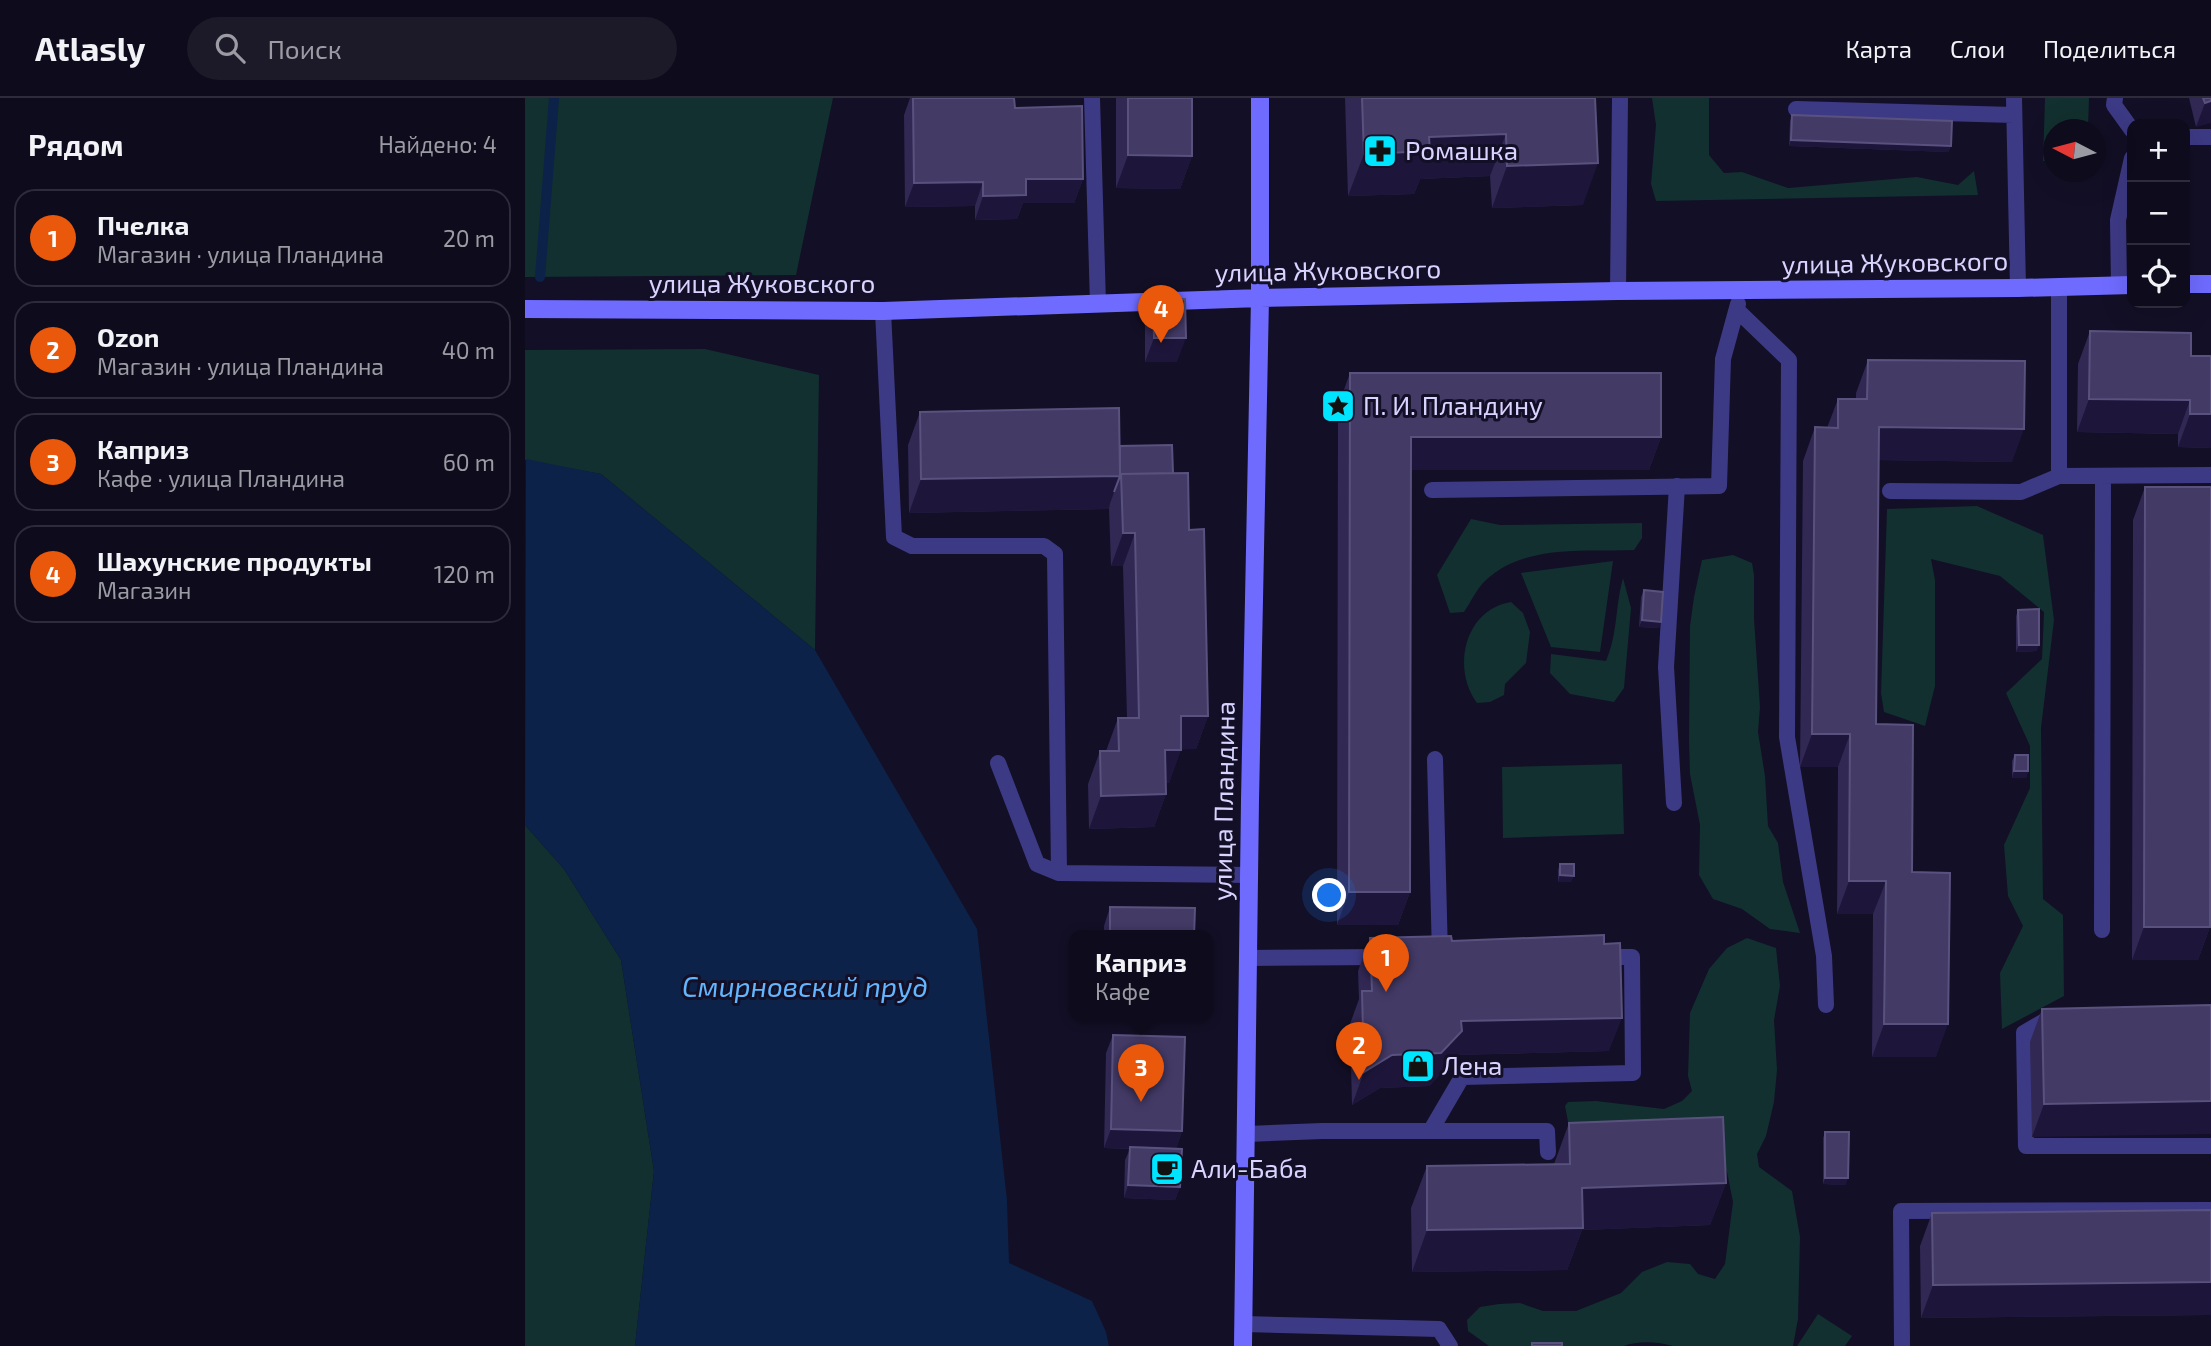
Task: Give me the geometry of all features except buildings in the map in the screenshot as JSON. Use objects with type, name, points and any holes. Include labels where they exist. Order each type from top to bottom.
[{"type":"street","name":"улица Пландина","points":[[1243,1346],[1260,298],[1260,98]]},
{"type":"street","points":[[2190,284],[2211,284]]},
{"type":"street","name":"улица Жуковского","points":[[525,309],[883,311],[1260,298],[2126,285]]},
{"type":"lane","points":[[1091,98],[1098,304]]},
{"type":"lane","points":[[1618,291],[1620,98]]},
{"type":"lane","points":[[2014,98],[2018,288]]},
{"type":"lane","points":[[2115,98],[2114,105],[2127,123]]},
{"type":"lane","points":[[1796,109],[2014,115]]},
{"type":"lane","points":[[2190,137],[2211,137]]},
{"type":"lane","points":[[2126,285],[2118,220],[2127,180]]},
{"type":"lane","points":[[2059,288],[2059,476]]},
{"type":"lane","points":[[1432,490],[1719,486],[1723,359],[1738,311],[1739,291]]},
{"type":"lane","points":[[883,311],[894,537],[912,546],[1044,546],[1055,554],[1059,873]]},
{"type":"lane","points":[[1738,311],[1789,360],[1787,737],[1824,956],[1826,1005]]},
{"type":"lane","points":[[1890,491],[2021,492],[2059,476],[2211,475]]},
{"type":"lane","points":[[2102,476],[2102,930]]},
{"type":"lane","points":[[1674,803],[1666,667],[1677,486]]},
{"type":"lane","points":[[1435,759],[1440,957]]},
{"type":"lane","points":[[998,763],[1037,863],[1059,873],[1249,875]]},
{"type":"lane","points":[[1249,958],[1399,957]]},
{"type":"lane","points":[[1430,1130],[1462,1077],[1633,1073],[1632,957],[1591,957]]},
{"type":"lane","points":[[2065,1009],[2024,1033],[2026,1146],[2211,1146]]},
{"type":"lane","points":[[1247,1134],[1430,1130],[1547,1131],[1548,1152]]},
{"type":"lane","points":[[1902,1346],[1901,1211],[2211,1210]]},
{"type":"lane","points":[[1244,1324],[1439,1329],[1450,1346]]},
{"type":"green space","points":[[525,98],[833,98],[796,275],[525,277]]},
{"type":"green space","points":[[1652,98],[1709,98],[1709,155],[1724,173],[1742,172],[1788,188],[1917,177],[1958,185],[1974,171],[1978,195],[1656,201],[1651,184],[1656,125]]},
{"type":"green space","points":[[2045,98],[2089,98],[2088,119],[2044,119]]},
{"type":"green space","points":[[705,349],[819,375],[815,650],[601,474],[525,460],[525,350]]},
{"type":"green space","points":[[1977,506],[2043,535],[2054,620],[2041,728],[2043,899],[2063,915],[2064,996],[2002,1029],[2000,973],[2023,926],[2008,896],[2004,845],[2030,788],[2030,746],[2006,693],[2042,659],[2044,612],[2000,576],[1931,559],[1935,580],[1935,686],[1925,726],[1884,712],[1881,693],[1887,509]]},
{"type":"green space","points":[[1471,519],[1500,525],[1642,523],[1642,538],[1634,550],[1556,552],[1518,560],[1501,568],[1486,580],[1464,612],[1450,613],[1437,575]]},
{"type":"green space","points":[[1733,555],[1752,563],[1760,707],[1758,732],[1765,776],[1768,826],[1778,843],[1783,882],[1800,933],[1770,929],[1742,909],[1713,899],[1699,875],[1700,825],[1690,774],[1690,626],[1702,560]]},
{"type":"green space","points":[[1613,561],[1600,652],[1551,647],[1521,573]]},
{"type":"green space","points":[[1623,578],[1631,608],[1624,688],[1614,702],[1570,694],[1550,673],[1551,654],[1606,661],[1613,640]]},
{"type":"green space","points":[[1511,602],[1523,613],[1530,632],[1526,663],[1505,684],[1504,695],[1490,702],[1477,703],[1469,689],[1465,673],[1467,642],[1473,628],[1483,616],[1495,607]]},
{"type":"green space","points":[[1622,764],[1624,834],[1503,838],[1502,767]]},
{"type":"green space","points":[[525,825],[564,869],[621,960],[654,1171],[635,1346],[525,1346]]},
{"type":"green space","points":[[1747,938],[1776,948],[1780,986],[1774,1020],[1777,1070],[1774,1102],[1766,1136],[1757,1154],[1759,1167],[1792,1191],[1800,1237],[1798,1319],[1793,1346],[1673,1346],[1649,1342],[1624,1346],[1489,1346],[1468,1331],[1467,1320],[1480,1307],[1520,1303],[1543,1311],[1576,1311],[1621,1293],[1642,1272],[1667,1262],[1690,1264],[1698,1274],[1715,1279],[1725,1264],[1733,1202],[1727,1172],[1715,1155],[1571,1137],[1565,1106],[1568,1102],[1596,1101],[1664,1109],[1682,1101],[1692,1091],[1688,1076],[1690,1013],[1709,969],[1727,948]]},
{"type":"green space","points":[[1818,1314],[1852,1336],[1845,1346],[1797,1346]]},
{"type":"water","name":"Смирновский пруд","points":[[526,459],[601,474],[815,650],[977,929],[1007,1200],[1009,1263],[1092,1301],[1106,1332],[1109,1346],[635,1346],[654,1171],[621,960],[564,869],[525,825]]},
{"type":"waterway","points":[[540,277],[554,98]]},
{"type":"place","name":"Ромашка","points":[[1380,151]]},
{"type":"place","name":"Шахунские продукты","points":[[1161,343]]},
{"type":"place","name":"П. И. Пландину","points":[[1338,406]]},
{"type":"place","name":"Пчелка","points":[[1386,992]]},
{"type":"place","name":"Лена","points":[[1418,1066]]},
{"type":"place","name":"Ozon","points":[[1359,1080]]},
{"type":"place","name":"Каприз","points":[[1141,1102]]},
{"type":"place","name":"Али-Баба","points":[[1167,1169]]}]
